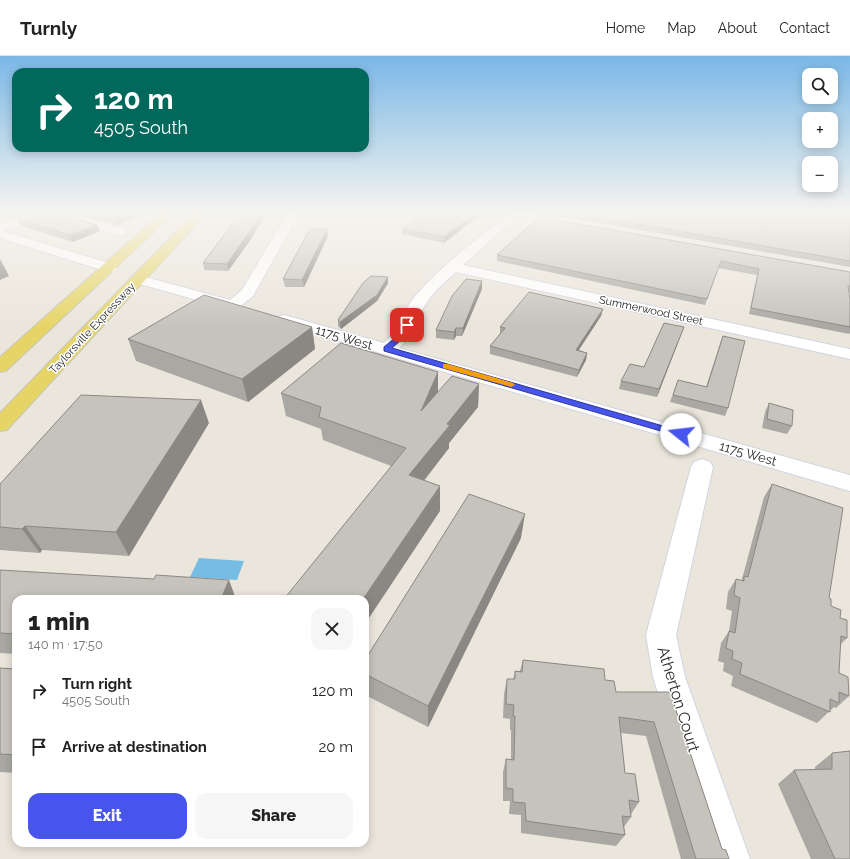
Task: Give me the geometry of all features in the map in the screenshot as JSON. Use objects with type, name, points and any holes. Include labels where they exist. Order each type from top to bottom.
[{"type":"main road","points":[[0,367],[127,251]]},
{"type":"main road","name":"Taylorsville Expressway","points":[[0,425],[164,251]]},
{"type":"street","points":[[54,251],[110,268]]},
{"type":"street","points":[[233,305],[248,293],[272,251]]},
{"type":"street","points":[[387,349],[399,339],[420,300],[434,283],[470,251]]},
{"type":"street","name":"Summerwood Street","points":[[452,267],[850,354]]},
{"type":"street","name":"1175 West","points":[[138,279],[387,349],[850,483]]},
{"type":"street","name":"Atherton Court","points":[[702,467],[660,635],[670,677],[730,859]]},
{"type":"water","points":[[199,558],[244,561],[237,580],[190,577]]},
{"type":"building","points":[[212,251],[236,251],[227,264],[203,263]]},
{"type":"building","points":[[298,251],[316,251],[302,280],[283,279]]},
{"type":"building","points":[[501,251],[734,251],[850,272],[850,286],[848,286],[850,300],[850,327],[751,308],[759,269],[721,261],[707,299],[497,255]]},
{"type":"building","points":[[795,251],[850,251],[850,261]]},
{"type":"building","points":[[371,276],[388,277],[377,295],[340,322],[338,320],[363,283]]},
{"type":"building","points":[[466,279],[482,281],[463,328],[456,328],[454,332],[436,330],[452,296]]},
{"type":"building","points":[[529,292],[603,309],[576,350],[587,353],[579,370],[490,346],[505,328],[500,327]]},
{"type":"building","points":[[204,295],[312,327],[242,379],[128,339]]},
{"type":"building","points":[[664,323],[684,327],[659,389],[621,381],[630,364],[644,367]]},
{"type":"building","points":[[723,336],[745,341],[728,408],[673,395],[678,380],[707,387]]},
{"type":"building","points":[[341,343],[438,372],[421,411],[452,376],[479,384],[447,424],[450,425],[409,475],[440,486],[366,595],[287,595],[406,448],[319,417],[321,407],[281,393]]},
{"type":"building","points":[[81,395],[201,400],[116,532],[25,526],[22,529],[0,527],[0,484]]},
{"type":"building","points":[[769,403],[793,410],[792,426],[767,419]]},
{"type":"building","points":[[772,484],[843,508],[829,598],[831,599],[831,606],[841,610],[840,618],[847,620],[847,638],[841,636],[839,673],[848,677],[849,696],[839,692],[839,703],[830,699],[830,712],[740,674],[742,663],[732,659],[733,651],[726,648],[729,631],[735,633],[740,598],[734,595],[736,579],[744,581],[744,576],[748,577]]},
{"type":"building","points":[[469,494],[525,514],[428,706],[369,676],[369,654]]},
{"type":"building","points":[[0,570],[154,579],[156,575],[229,580],[223,595],[12,595],[12,634],[0,633]]},
{"type":"building","points":[[523,660],[604,669],[605,680],[614,681],[616,692],[670,692],[722,849],[726,850],[729,859],[696,859],[654,722],[619,717],[625,773],[635,774],[639,802],[629,800],[631,817],[622,816],[625,835],[526,821],[525,803],[513,802],[513,789],[506,788],[506,759],[514,760],[515,716],[513,716],[514,705],[506,704],[507,679],[515,679],[515,671],[522,672]]},
{"type":"building","points":[[0,668],[12,669],[12,755],[0,754]]},
{"type":"building","points":[[850,751],[850,859],[835,859],[794,770],[832,769],[832,753]]},
{"type":"slow traffic","points":[[446,366],[511,385]]},
{"type":"route","points":[[407,325],[399,339],[387,349],[681,434]]}]
